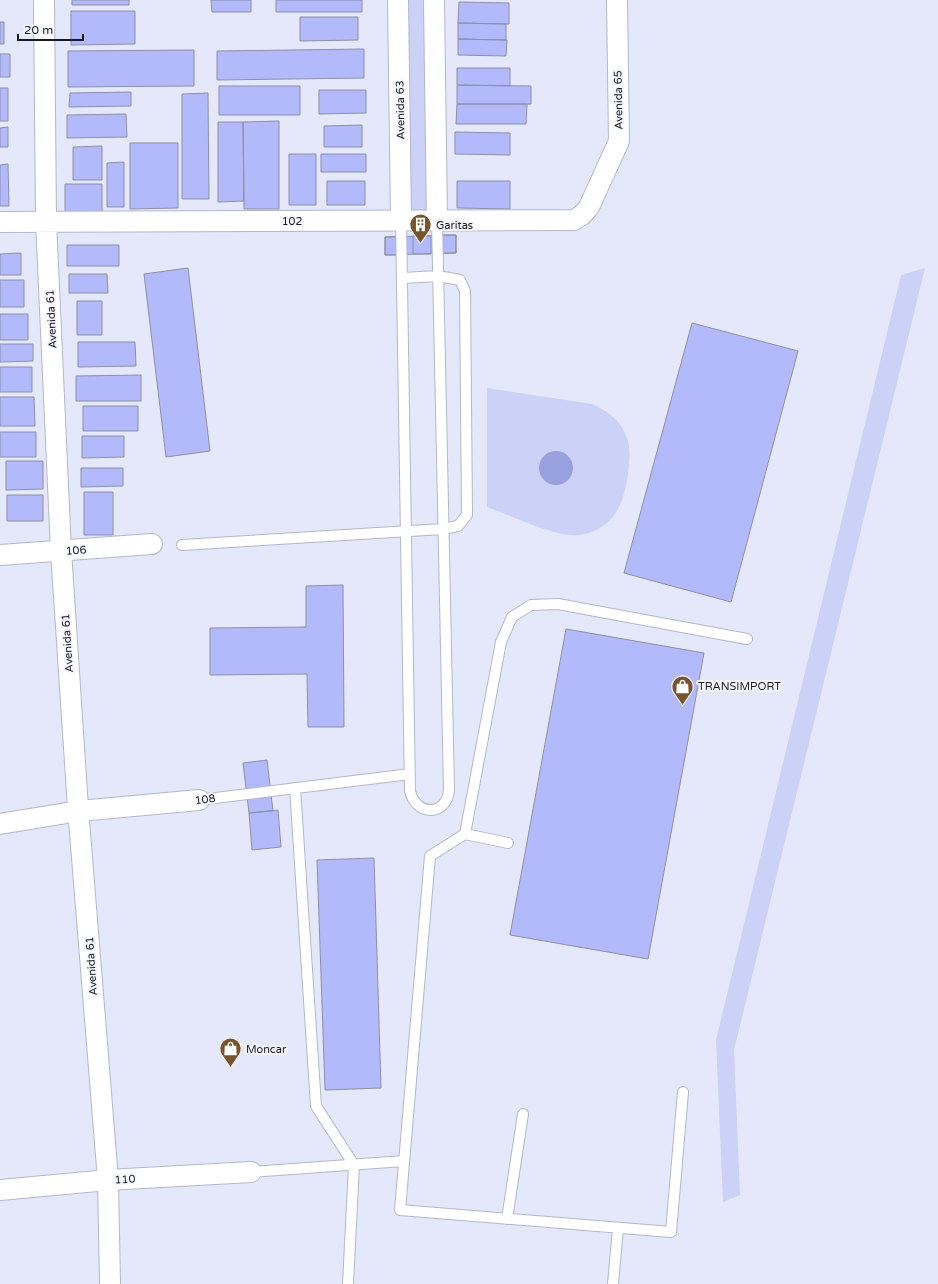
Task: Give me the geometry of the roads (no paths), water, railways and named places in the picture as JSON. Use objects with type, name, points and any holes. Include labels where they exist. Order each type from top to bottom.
[{"type":"street","name":"Avenida 61","points":[[44,0],[46,221],[61,551],[79,812],[108,1180],[110,1284]]},
{"type":"street","name":"Avenida 63","points":[[398,0],[401,220]]},
{"type":"street","points":[[434,0],[437,220]]},
{"type":"street","name":"Avenida 65","points":[[582,216],[589,207],[619,141],[617,0]]},
{"type":"street","name":"102","points":[[0,222],[574,220],[582,216]]},
{"type":"street","name":"106","points":[[0,555],[152,544]]},
{"type":"street","name":"108","points":[[0,824],[79,812],[199,800]]},
{"type":"street","name":"110","points":[[0,1190],[108,1180],[251,1172]]},
{"type":"lane","points":[[401,220],[410,774],[412,797],[419,807],[430,810],[442,806],[446,802],[449,790],[437,220]]},
{"type":"lane","points":[[182,545],[443,529],[458,526],[467,515],[465,291],[460,280],[438,276],[403,278]]},
{"type":"lane","points":[[465,834],[501,642],[512,617],[531,605],[558,604],[747,639]]},
{"type":"lane","name":"108","points":[[199,800],[410,774]]},
{"type":"lane","points":[[295,788],[316,1106],[354,1165],[348,1284]]},
{"type":"lane","points":[[508,844],[465,834],[430,856],[400,1210],[671,1232],[683,1092]]},
{"type":"lane","points":[[507,1219],[523,1114]]},
{"type":"lane","points":[[251,1172],[404,1161]]},
{"type":"lane","points":[[613,1284],[618,1228]]},
{"type":"water","points":[[553,451],[559,451],[563,452],[570,458],[573,468],[572,475],[566,482],[559,485],[553,485],[549,484],[542,478],[539,471],[539,465],[540,461],[546,454]]},
{"type":"place","name":"Garitas","points":[[421,244]]},
{"type":"place","name":"TRANSIMPORT","points":[[682,706]]},
{"type":"place","name":"Moncar","points":[[231,1068]]}]
